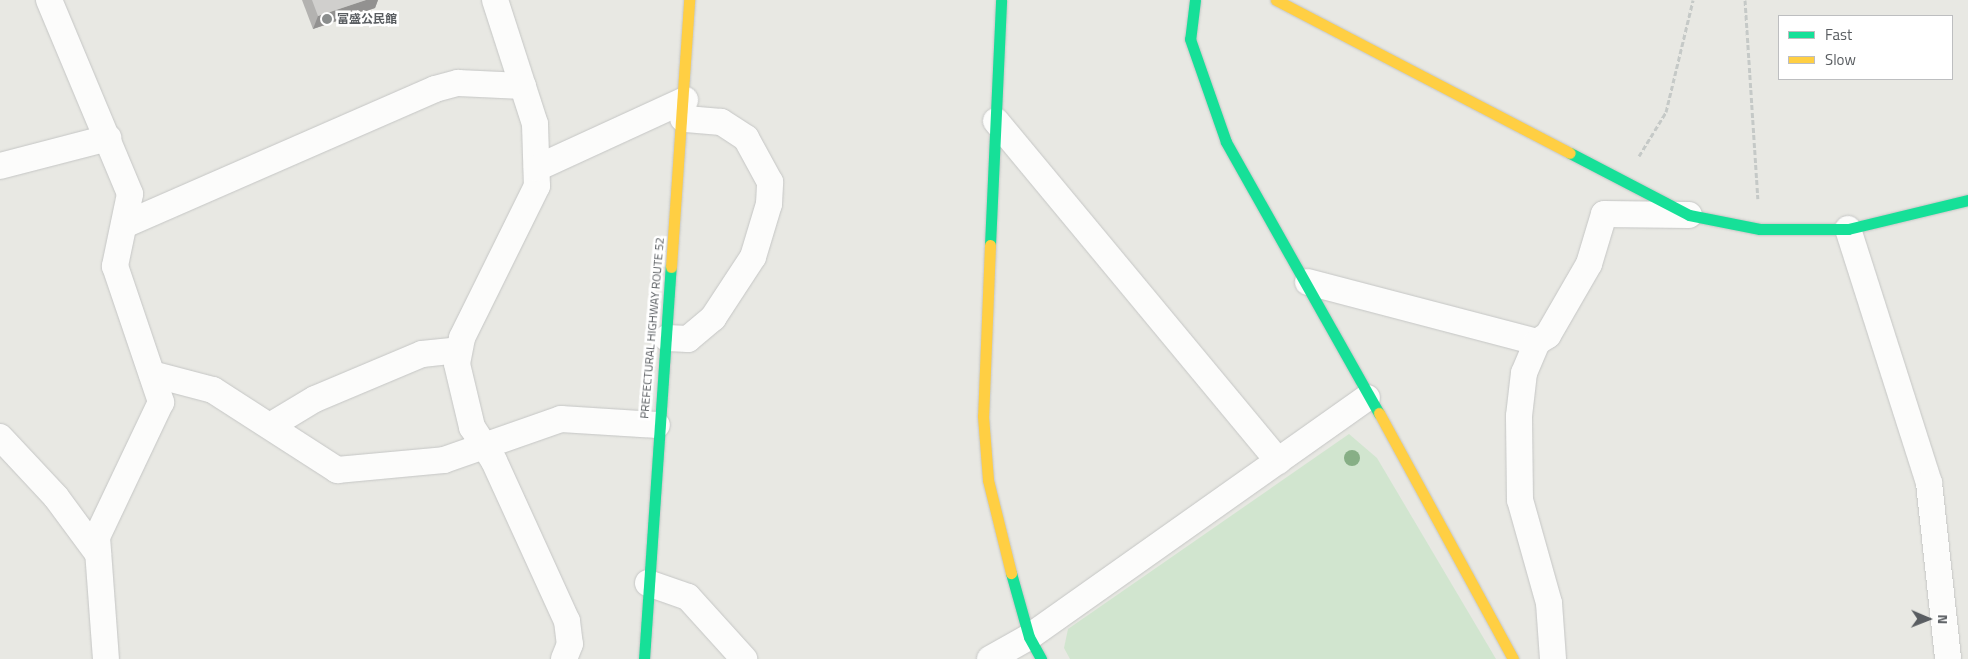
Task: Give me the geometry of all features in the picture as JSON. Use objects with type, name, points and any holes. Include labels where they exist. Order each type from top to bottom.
[{"type":"street","points":[[49,0],[130,194],[115,266],[161,402],[105,513],[97,537],[106,659]]},
{"type":"street","points":[[495,0],[535,124],[537,186],[477,304],[459,350],[461,395],[567,621],[570,644],[564,659]]},
{"type":"street","name":"PREFECTURAL HIGHWAY ROUTE 52","points":[[644,659],[657,425],[666,338],[684,110],[690,0]]},
{"type":"street","points":[[1001,0],[983,416],[988,480],[1035,648]]},
{"type":"street","points":[[1195,0],[1190,39],[1226,142],[1308,282],[1367,398],[1513,659]]},
{"type":"street","points":[[1276,0],[1689,214]]},
{"type":"street","points":[[124,225],[435,89],[458,83],[523,86]]},
{"type":"street","points":[[537,168],[684,110],[721,122],[746,138],[770,182],[769,204],[753,257],[713,318],[688,340],[666,338]]},
{"type":"street","points":[[996,121],[1278,461]]},
{"type":"street","points":[[0,166],[108,138]]},
{"type":"street","points":[[1553,659],[1549,603],[1520,500],[1517,460],[1524,373],[1536,342],[1548,335],[1588,264],[1604,214],[1689,214],[1760,229],[1848,228],[1968,200]]},
{"type":"street","points":[[1848,228],[1929,482],[1948,659]]},
{"type":"street","points":[[1308,282],[1536,342]]},
{"type":"street","points":[[270,426],[315,399],[413,358],[459,350]]},
{"type":"street","points":[[152,374],[213,390],[337,470],[444,460],[561,419],[657,425]]},
{"type":"street","points":[[990,659],[1035,648],[1278,461],[1367,398]]},
{"type":"street","points":[[0,437],[56,497],[98,554]]},
{"type":"street","points":[[648,584],[688,597],[744,659]]},
{"type":"path","points":[[1618,178],[1639,156],[1666,112],[1693,0]]},
{"type":"path","points":[[1745,0],[1760,229]]},
{"type":"green space","points":[[1349,434],[1377,458],[1496,659],[1070,659],[1064,648],[1068,629]]},
{"type":"building","points":[[312,0],[366,0],[318,16]]},
{"type":"traffic: fast","points":[[990,245],[1001,0]]},
{"type":"traffic: fast","points":[[1195,0],[1190,39],[1226,142],[1379,413]]},
{"type":"traffic: fast","points":[[1570,153],[1689,215],[1760,229],[1848,229],[1968,200]]},
{"type":"traffic: fast","points":[[644,659],[671,267]]},
{"type":"traffic: fast","points":[[1011,573],[1029,637],[1041,659]]},
{"type":"traffic: slow","points":[[671,267],[689,0]]},
{"type":"traffic: slow","points":[[1276,0],[1570,153]]},
{"type":"traffic: slow","points":[[990,245],[983,416],[988,480],[1011,573]]},
{"type":"traffic: slow","points":[[1379,413],[1513,659]]},
{"type":"place","name":"富盛公民館","points":[[327,19]]}]
